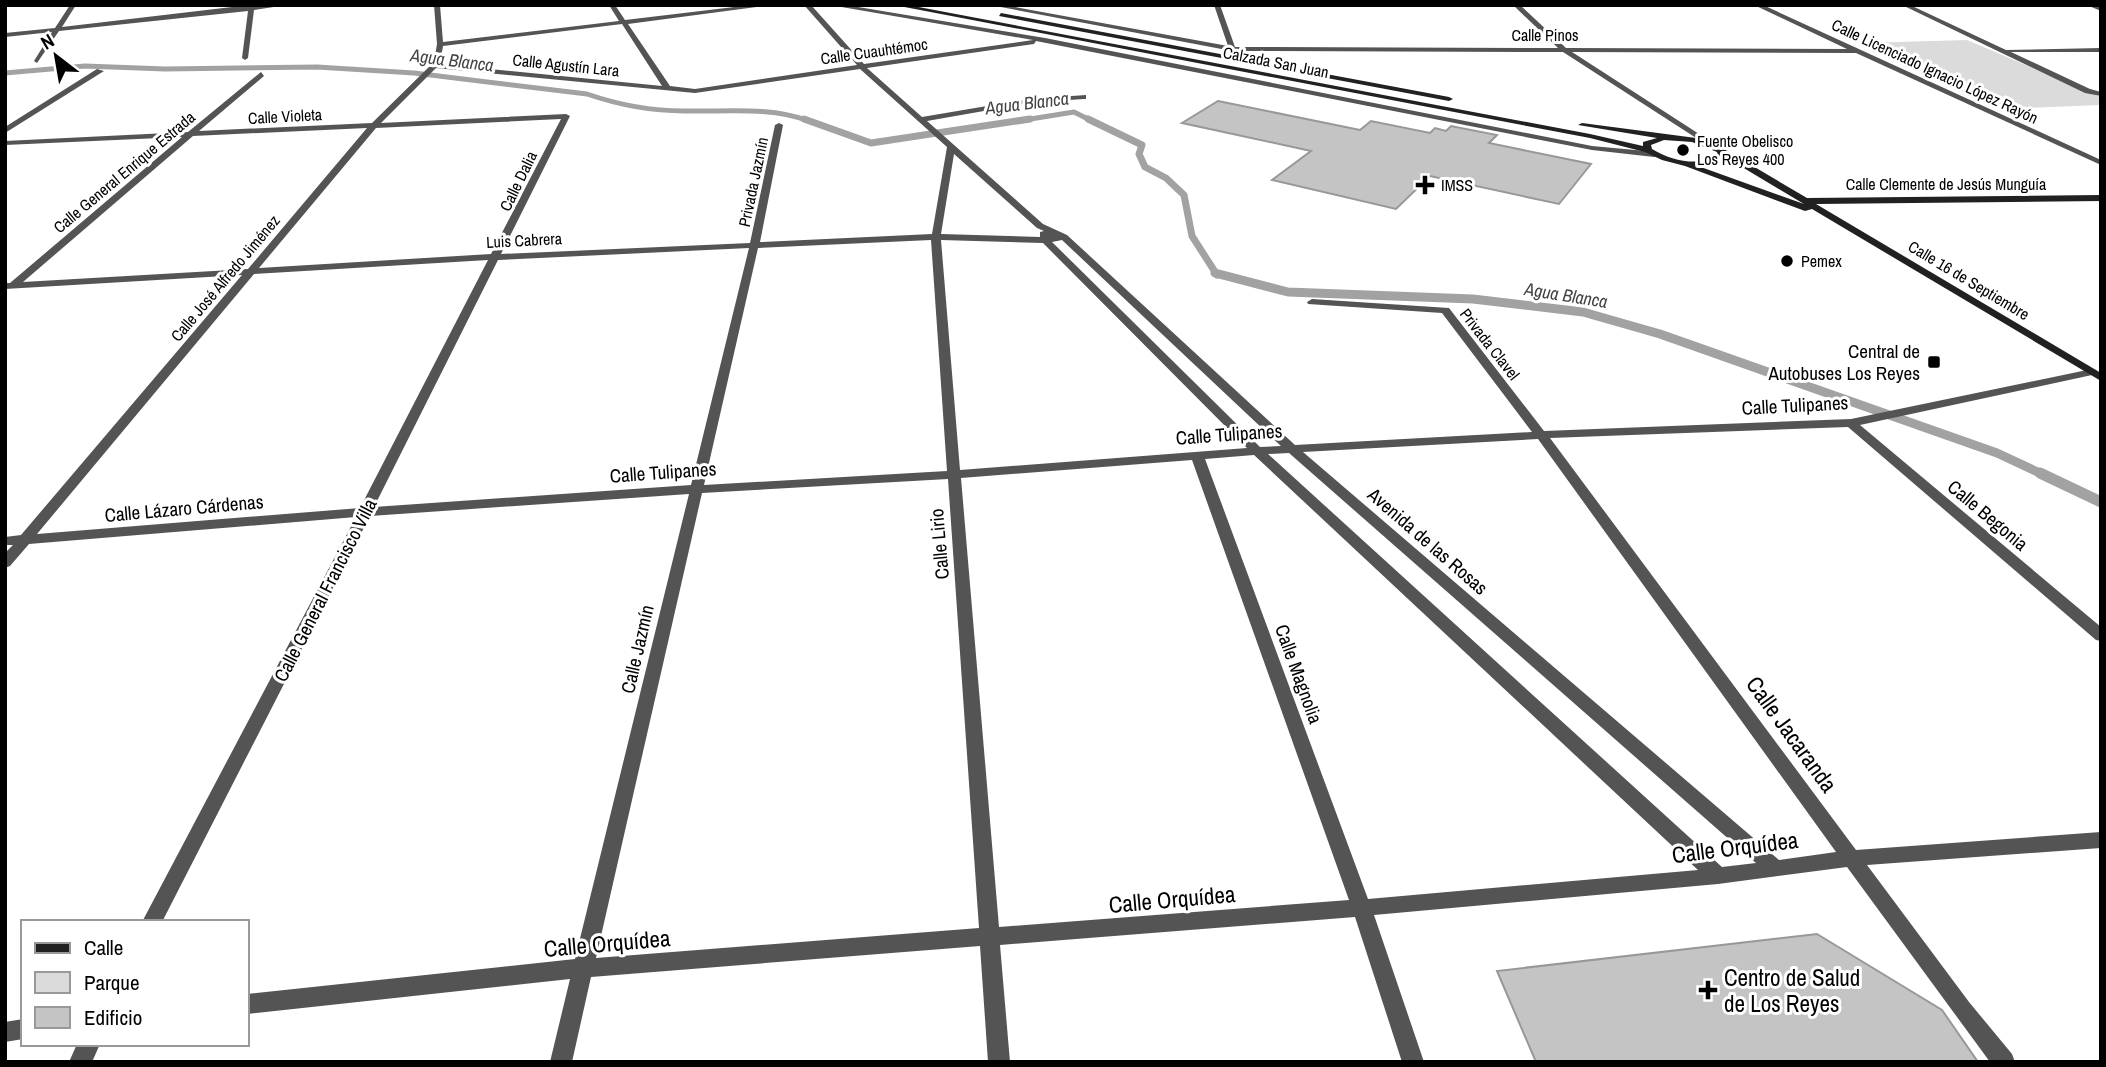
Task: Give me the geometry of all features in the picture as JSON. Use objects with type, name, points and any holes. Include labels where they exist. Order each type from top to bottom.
[{"type":"main road","name":"Calzada San Juan","points":[[897,5],[1230,68],[1591,131],[1707,143]]},
{"type":"main road","name":"Calzada San Juan","points":[[948,5],[1231,53],[1458,101]]},
{"type":"main road","name":"Calzada San Juan","points":[[1539,117],[1591,131],[1677,162]]},
{"type":"main road","points":[[1651,152],[1646,144],[1651,140],[1678,138]]},
{"type":"main road","name":"Calle 16 de Septiembre","points":[[1707,143],[1820,212],[1926,271],[2096,375]]},
{"type":"main road","points":[[1677,162],[1714,162],[1723,158],[1721,151]]},
{"type":"main road","name":"Calle 16 de Septiembre","points":[[1677,162],[1820,212]]},
{"type":"main road","name":"Calle Clemente de Jesús Munguía","points":[[1793,204],[1806,201],[2101,198]]},
{"type":"street","points":[[37,61],[73,5]]},
{"type":"street","points":[[5,35],[284,5]]},
{"type":"street","name":"Calle José Alfredo Jiménez","points":[[5,563],[374,125],[432,68],[440,44],[437,5]]},
{"type":"street","points":[[612,5],[668,89]]},
{"type":"street","points":[[440,44],[769,5]]},
{"type":"street","points":[[807,5],[863,68],[947,142],[1043,233],[1257,451],[1718,876]]},
{"type":"street","points":[[833,5],[1045,40],[1592,148],[1651,152]]},
{"type":"street","name":"Calle Pinos","points":[[993,5],[1231,53],[1563,49],[1858,51]]},
{"type":"street","points":[[1217,5],[1231,53],[1230,68],[1222,75]]},
{"type":"street","points":[[1516,5],[1563,49],[1707,143]]},
{"type":"street","name":"Calle Licenciado Ignacio López Rayón","points":[[1756,5],[2101,163]]},
{"type":"street","points":[[1905,5],[2088,91],[2101,94]]},
{"type":"street","points":[[2091,5],[2101,9]]},
{"type":"street","points":[[245,58],[251,7]]},
{"type":"street","name":"Calle Cuauhtémoc","points":[[695,91],[863,68],[1045,40],[1056,36]]},
{"type":"street","points":[[2005,50],[2101,50]]},
{"type":"street","name":"Calle Agustín Lara","points":[[432,68],[695,91]]},
{"type":"street","points":[[5,131],[100,71]]},
{"type":"street","name":"Calle General Enrique Estrada","points":[[8,288],[261,74]]},
{"type":"street","points":[[924,121],[1029,101],[1083,97]]},
{"type":"street","name":"Calle Violeta","points":[[5,143],[566,116]]},
{"type":"street","name":"Calle Dalia","points":[[496,257],[566,116]]},
{"type":"street","name":"Privada Jazmín","points":[[754,246],[779,125]]},
{"type":"street","name":"Calle Lirio","points":[[947,142],[936,237],[999,1062]]},
{"type":"street","points":[[1043,233],[1064,237]]},
{"type":"street","points":[[1043,233],[1064,237]]},
{"type":"street","name":"Luis Cabrera","points":[[8,288],[496,257],[1043,233]]},
{"type":"street","name":"Avenida de las Rosas","points":[[1064,237],[1292,449],[1774,867]]},
{"type":"street","name":"Calle Jazmín","points":[[561,1062],[754,246]]},
{"type":"street","name":"Calle General Francisco Villa","points":[[153,920],[496,257]]},
{"type":"street","name":"Privada Clavel","points":[[1312,302],[1445,310],[1541,435]]},
{"type":"street","name":"Calle Tulipanes","points":[[365,512],[952,474],[1257,451],[1856,421],[2096,375]]},
{"type":"street","name":"Calle Begonia","points":[[1856,421],[2101,636]]},
{"type":"street","name":"Calle Jacaranda","points":[[1541,435],[1962,1009],[2004,1062]]},
{"type":"street","name":"Calle Magnolia","points":[[1197,456],[1362,908],[1413,1062]]},
{"type":"street","name":"Calle Lázaro Cárdenas","points":[[5,541],[365,512]]},
{"type":"street","name":"Calle Orquídea","points":[[248,1004],[582,968],[1362,908],[1718,876],[1853,858],[2101,840]]},
{"type":"street","points":[[80,1062],[88,1046]]},
{"type":"green space","points":[[1967,40],[2101,97],[2101,105],[1998,109],[1862,43]]},
{"type":"building","points":[[1218,101],[1360,130],[1371,121],[1430,133],[1435,128],[1446,131],[1451,126],[1497,135],[1489,143],[1591,164],[1559,204],[1430,176],[1396,209],[1272,180],[1311,151],[1182,123]]},
{"type":"building","name":"Centro de Salud de Los Reyes","points":[[1817,934],[1942,1010],[1978,1062],[1536,1062],[1497,971]]},
{"type":"waterway","name":"Agua Blanca","points":[[5,73],[85,66],[165,69],[317,67],[414,73],[587,94],[647,109],[778,113],[809,121]]},
{"type":"waterway","name":"Agua Blanca","points":[[1018,121],[1074,112],[1088,119]]},
{"type":"waterway","name":"Agua Blanca","points":[[804,119],[871,143],[1030,119]]},
{"type":"waterway","name":"Agua Blanca","points":[[1088,119],[1142,145],[1139,154],[1145,167],[1166,178],[1184,195],[1192,236],[1216,273]]},
{"type":"waterway","name":"Agua Blanca","points":[[1088,119],[1092,121]]},
{"type":"waterway","name":"Agua Blanca","points":[[1216,273],[1288,292],[1473,299],[1583,312],[1660,334],[1997,453],[2044,475]]},
{"type":"waterway","name":"Agua Blanca","points":[[2040,473],[2101,502]]},
{"type":"place","name":"Fuente Obelisco Los Reyes 400","points":[[1683,150]]},
{"type":"place","name":"IMSS","points":[[1425,185]]},
{"type":"place","name":"Pemex","points":[[1787,261]]},
{"type":"place","name":"Central de Autobuses Los Reyes","points":[[1934,362]]},
{"type":"place","name":"Centro de Salud de Los Reyes","points":[[1708,990]]}]
